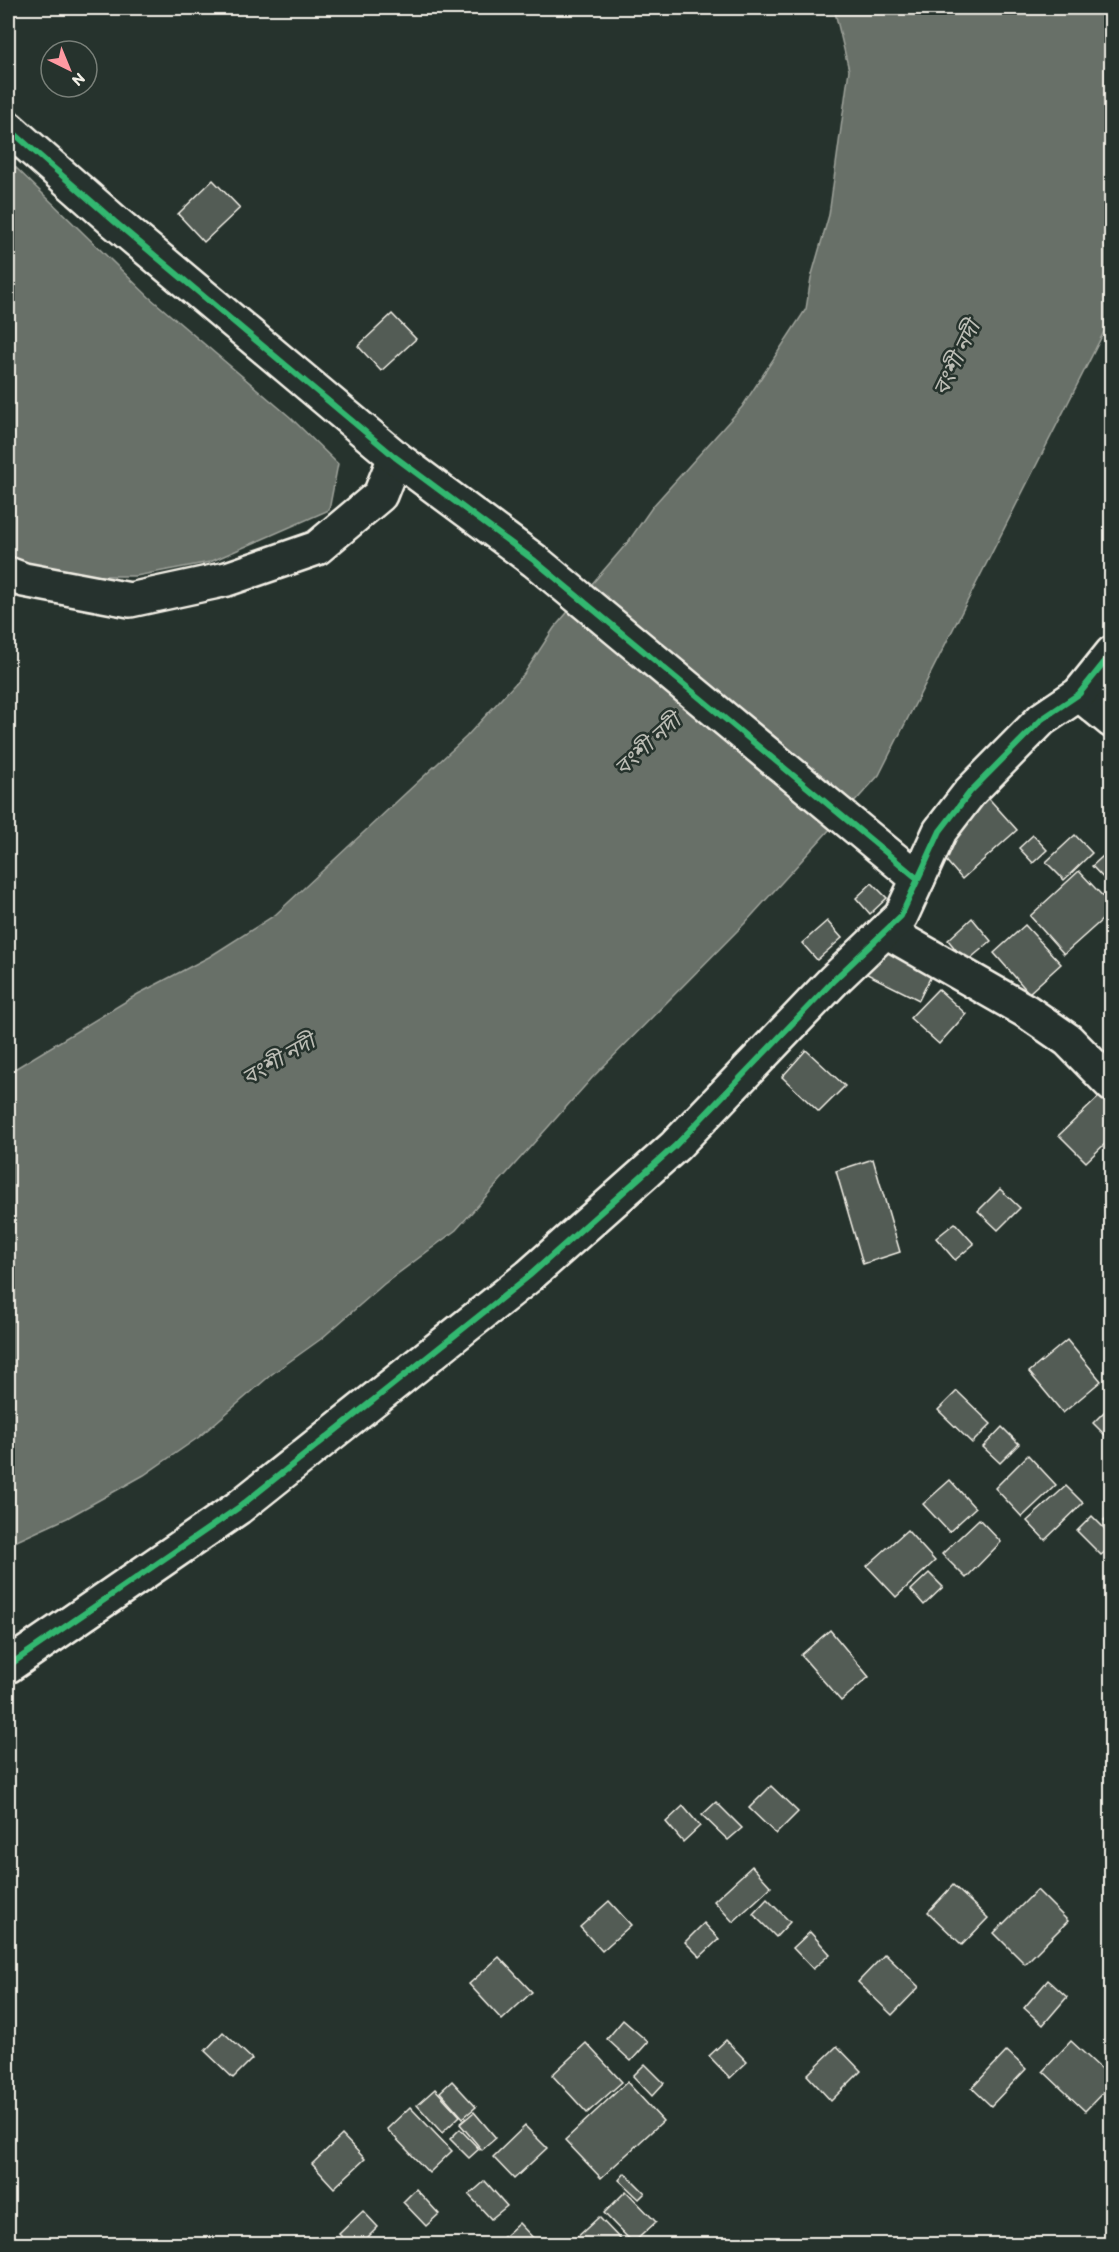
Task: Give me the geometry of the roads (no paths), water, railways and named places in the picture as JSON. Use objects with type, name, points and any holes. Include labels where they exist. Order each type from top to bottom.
[{"type":"street","points":[[8,128],[124,230],[395,457],[536,561],[918,879]]},
{"type":"street","points":[[8,574],[24,580],[130,600],[228,579],[317,548],[380,495],[395,457]]},
{"type":"street","points":[[8,1666],[238,1508],[530,1276],[675,1146],[834,980],[901,916],[940,831],[970,792],[1042,719],[1079,694],[1112,653]]},
{"type":"street","points":[[1079,694],[1112,721]]},
{"type":"street","points":[[886,931],[1026,1011],[1068,1040],[1112,1085]]},
{"type":"water","name":"বংশী নদী","points":[[834,8],[1111,8],[1111,318],[879,775],[745,923],[592,1078],[456,1230],[384,1284],[321,1339],[272,1374],[199,1437],[144,1475],[67,1518],[8,1545],[8,1073],[138,994],[209,957],[275,915],[466,737],[524,674],[554,628],[628,542],[653,506],[742,407],[806,309],[811,278],[829,215],[849,70]]},
{"type":"water","points":[[8,160],[149,297],[290,417],[338,464],[329,510],[210,562],[136,576],[87,576],[8,563]]}]
